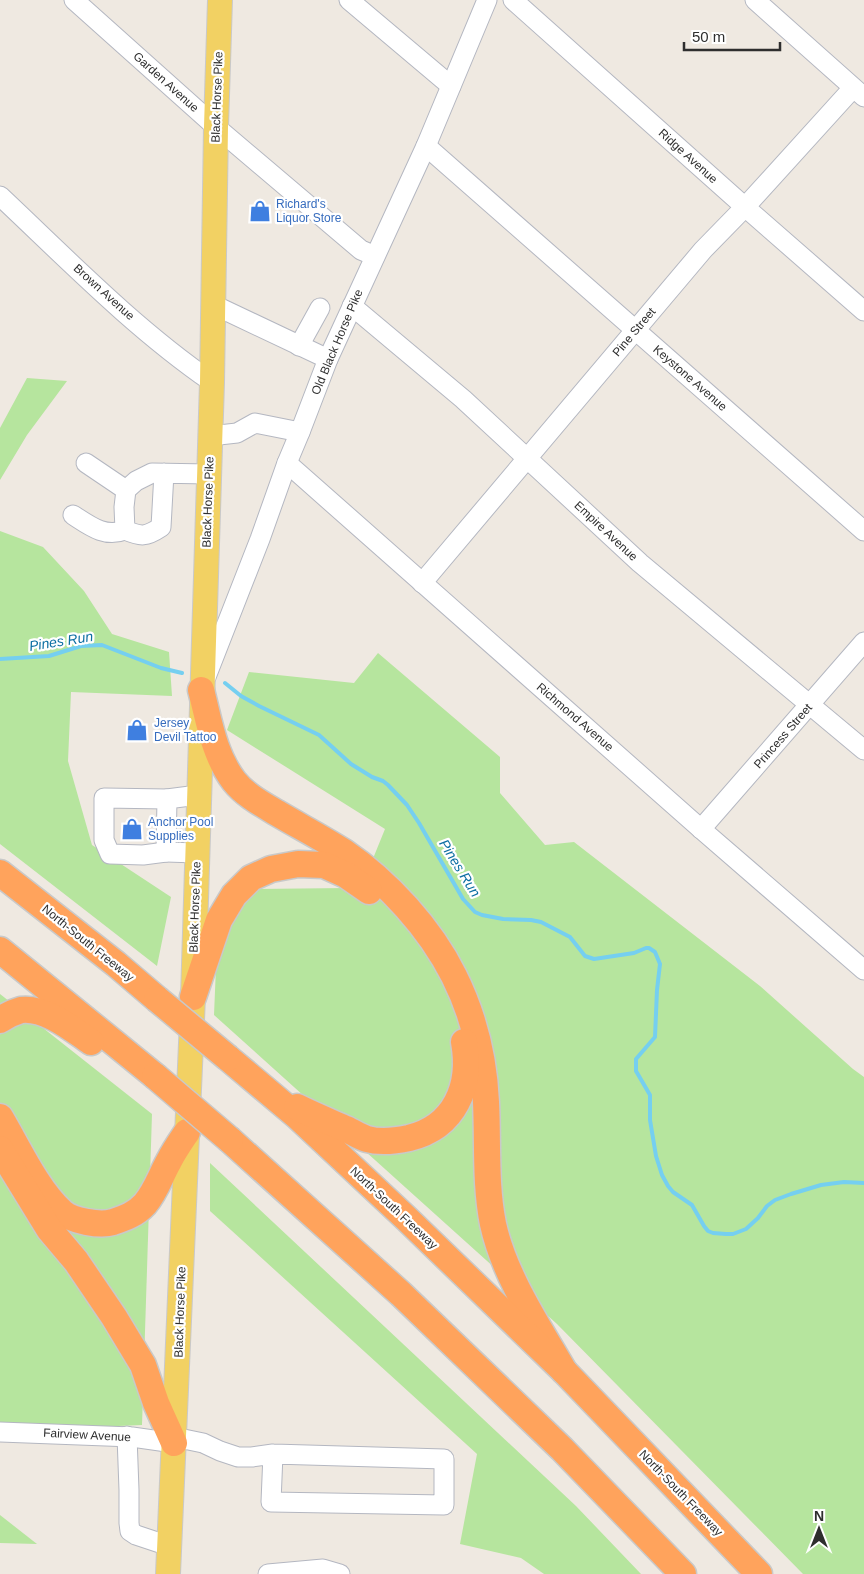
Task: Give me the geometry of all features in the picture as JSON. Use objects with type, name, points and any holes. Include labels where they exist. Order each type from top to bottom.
[{"type":"highway","points":[[201,690],[221,762],[235,782],[256,801],[344,852],[382,882],[406,907],[432,940],[454,975],[470,1011],[481,1054],[486,1101],[489,1196],[502,1256],[531,1313],[564,1371]]},
{"type":"highway","points":[[193,996],[218,920],[234,895],[251,878],[271,868],[298,864],[324,865],[346,875],[371,892],[400,923],[432,966],[452,1006],[464,1039],[467,1071],[457,1102],[449,1115],[436,1127],[421,1135],[391,1142],[368,1139],[274,1097]]},
{"type":"highway","name":"North-South Freeway","points":[[0,873],[116,964],[297,1116],[564,1371],[759,1574]]},
{"type":"highway","points":[[0,950],[148,1070],[230,1140],[401,1294],[562,1449],[683,1574]]},
{"type":"highway","points":[[0,1020],[20,1010],[35,1010],[68,1026],[106,1054],[148,1070]]},
{"type":"highway","points":[[0,1117],[38,1183],[64,1214],[80,1221],[107,1224],[130,1216],[144,1205],[157,1187],[169,1160],[187,1132]]},
{"type":"highway","points":[[0,1149],[49,1229],[76,1262],[114,1317],[143,1365],[156,1403],[174,1440]]},
{"type":"main road","name":"Black Horse Pike","points":[[168,1574],[193,996],[212,382],[220,0]]},
{"type":"street","name":"Garden Avenue","points":[[74,0],[216,127],[361,250],[376,256]]},
{"type":"street","points":[[348,0],[451,86]]},
{"type":"street","name":"Old Black Horse Pike","points":[[201,690],[328,360],[426,146],[487,0]]},
{"type":"street","name":"Ridge Avenue","points":[[514,0],[864,311]]},
{"type":"street","points":[[755,0],[859,92]]},
{"type":"street","name":"Pine Street","points":[[422,583],[703,250],[859,92]]},
{"type":"street","name":"Keystone Avenue","points":[[426,146],[864,531]]},
{"type":"street","name":"Brown Avenue","points":[[0,196],[111,300],[172,353],[212,382]]},
{"type":"street","points":[[214,305],[328,360]]},
{"type":"street","name":"Empire Avenue","points":[[352,306],[463,399],[640,562],[864,750]]},
{"type":"street","points":[[300,346],[320,308]]},
{"type":"street","points":[[210,436],[237,433],[255,423],[300,432]]},
{"type":"street","points":[[86,463],[126,490]]},
{"type":"street","name":"Richmond Avenue","points":[[287,463],[701,829],[864,970]]},
{"type":"street","points":[[125,530],[124,507],[126,490],[136,481],[152,474],[209,474]]},
{"type":"street","points":[[73,515],[99,531],[116,534],[125,530],[136,535],[150,534],[160,527],[164,474]]},
{"type":"street","name":"Princess Street","points":[[701,829],[864,642]]},
{"type":"street","points":[[197,853],[110,854],[104,840],[104,798],[167,799],[198,795]]},
{"type":"street","points":[[166,852],[167,799]]},
{"type":"street","name":"Fairview Avenue","points":[[0,1432],[127,1436],[204,1443],[238,1457],[273,1454],[444,1459],[444,1504],[271,1502],[273,1454]]},
{"type":"street","points":[[127,1436],[130,1531],[136,1536],[170,1546]]},
{"type":"street","points":[[268,1574],[323,1569],[340,1574]]},
{"type":"green space","points":[[27,378],[67,381],[27,435],[0,480],[0,428]]},
{"type":"green space","points":[[0,531],[43,547],[84,591],[112,634],[169,652],[172,696],[71,692],[68,761],[92,845],[171,897],[157,966],[0,844]]},
{"type":"green space","points":[[378,653],[500,757],[500,793],[545,845],[574,842],[760,986],[864,1077],[864,1574],[803,1574],[557,1324],[214,1015],[219,895],[248,889],[348,888],[372,861],[385,829],[227,730],[249,672],[354,683]]},
{"type":"green space","points":[[0,994],[152,1114],[142,1425],[0,1431]]},
{"type":"green space","points":[[210,1163],[576,1506],[641,1574],[544,1574],[521,1558],[460,1544],[477,1454],[210,1211]]},
{"type":"green space","points":[[0,1515],[37,1544],[0,1543]]},
{"type":"waterway","name":"Pines Run","points":[[0,659],[49,656],[81,646],[102,645],[161,668],[182,673]]},
{"type":"waterway","name":"Pines Run","points":[[225,683],[241,696],[259,706],[319,735],[351,764],[388,785],[407,805],[463,899],[475,912],[503,919],[541,922],[570,937],[585,956],[594,959],[634,953],[646,948],[655,952],[660,964],[655,1037],[636,1059],[636,1071],[650,1095],[650,1120],[656,1156],[662,1175],[673,1192],[692,1205],[708,1231],[733,1234],[746,1229],[767,1206],[775,1200],[791,1194],[821,1185],[844,1182],[864,1183]]},
{"type":"place","name":"Richard's Liquor Store","points":[[260,211]]},
{"type":"place","name":"Jersey Devil Tattoo","points":[[137,730]]},
{"type":"place","name":"Anchor Pool Supplies","points":[[132,829]]}]
